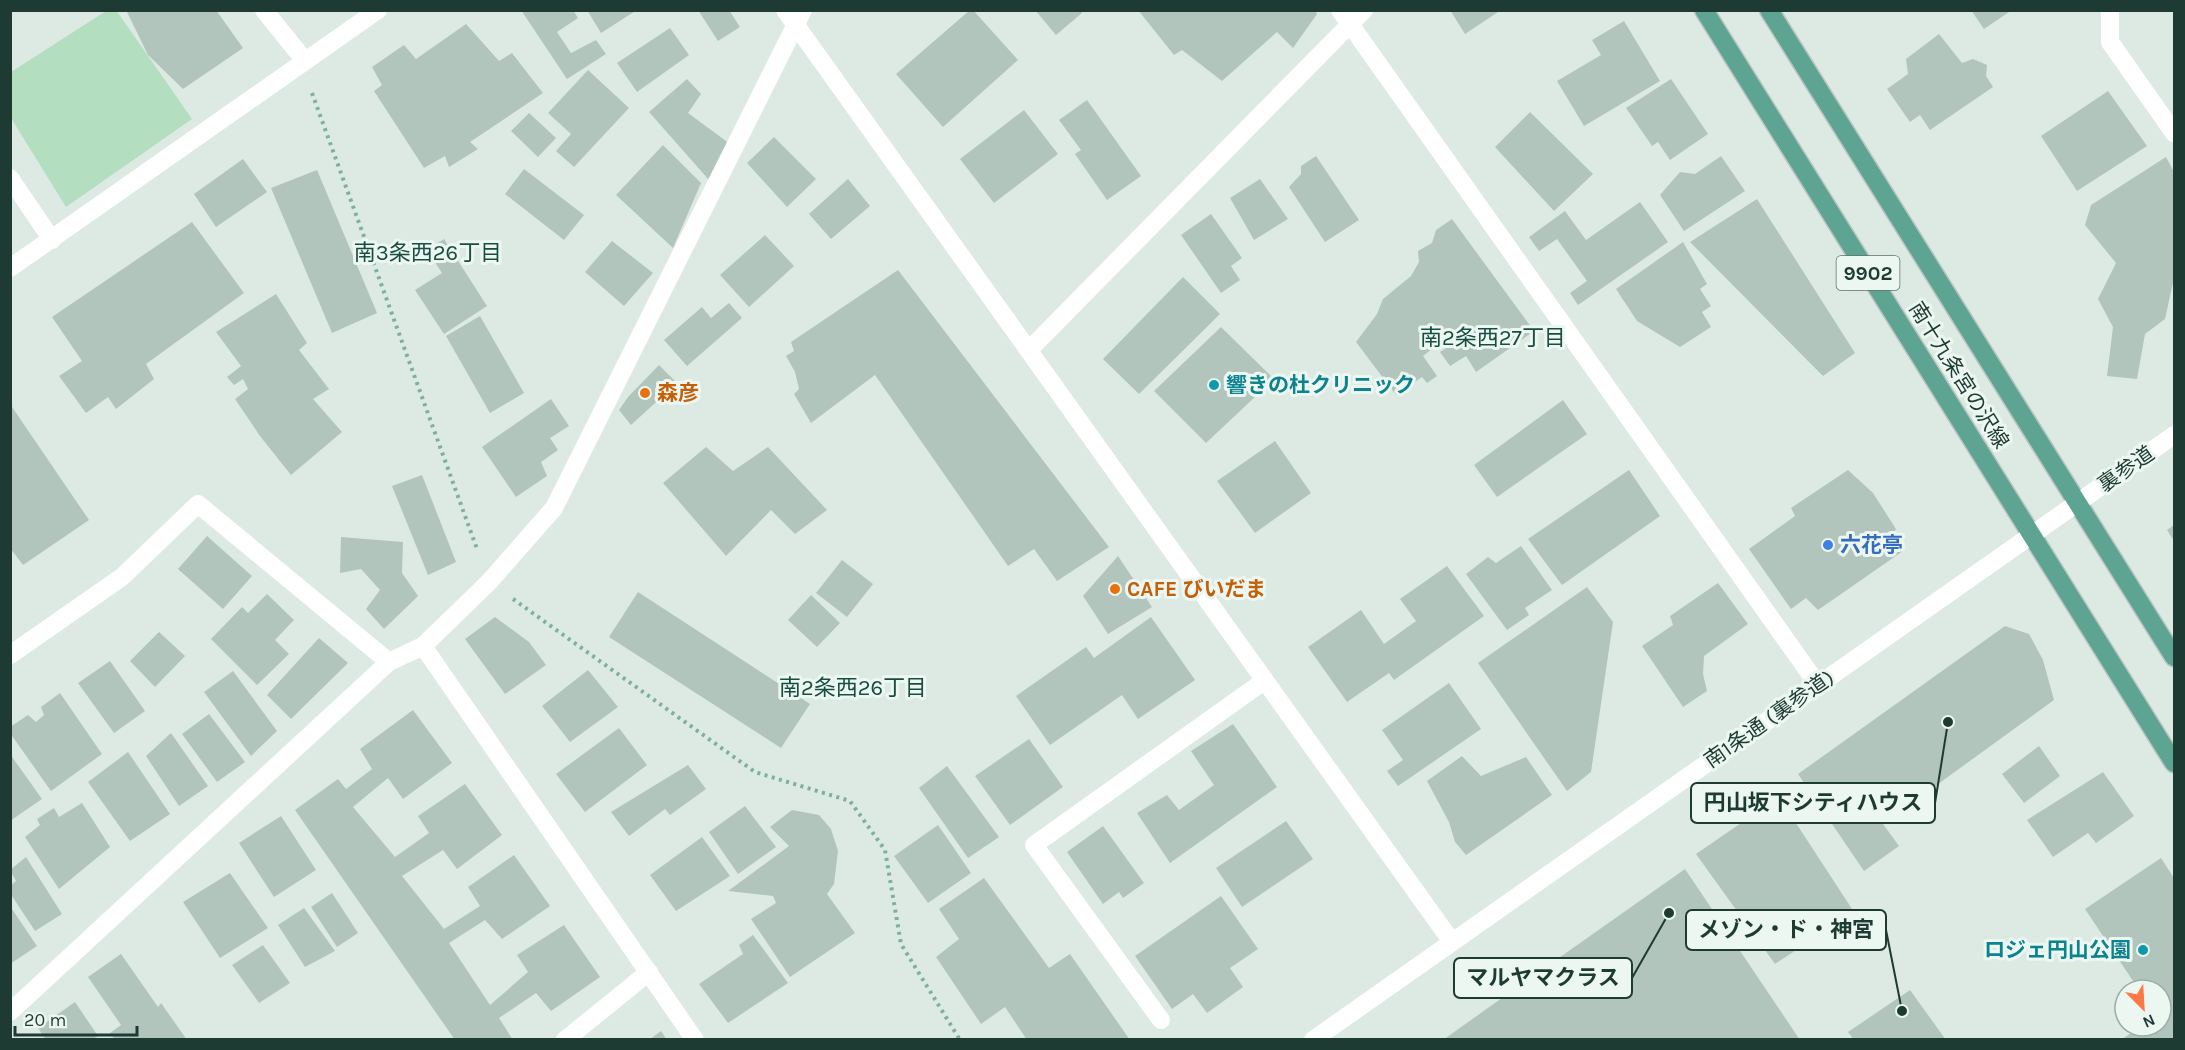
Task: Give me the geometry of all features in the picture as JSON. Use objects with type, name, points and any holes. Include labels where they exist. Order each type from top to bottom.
[{"type":"main road","name":"南十九条宮の沢線","points":[[1704,10],[2175,763]]},
{"type":"main road","name":"南十九条宮の沢線","points":[[1769,10],[2175,657]]},
{"type":"street","points":[[264,10],[305,61]]},
{"type":"street","points":[[10,268],[378,10]]},
{"type":"street","points":[[1029,350],[1345,17],[1364,10]]},
{"type":"street","points":[[2110,10],[2110,42],[2175,133]]},
{"type":"street","points":[[10,1012],[389,662],[423,646],[489,582],[554,508],[795,15],[1029,350],[1452,942]]},
{"type":"street","points":[[1345,17],[1818,685]]},
{"type":"street","points":[[10,178],[52,240]]},
{"type":"street","name":"裏参道","points":[[2078,502],[2175,435]]},
{"type":"street","name":"南1条通 (裏参道)","points":[[1313,1040],[2078,502]]},
{"type":"street","points":[[10,655],[122,577],[198,504],[389,662]]},
{"type":"street","points":[[423,646],[695,1040]]},
{"type":"street","points":[[1161,1020],[1034,845],[1264,681]]},
{"type":"street","points":[[565,1040],[649,972]]},
{"type":"path","points":[[311,90],[489,582],[755,772],[850,801],[885,850],[901,944],[960,1040]]},
{"type":"green space","points":[[116,10],[192,119],[66,207],[11,118],[11,72],[106,11]]},
{"type":"building","points":[[126,10],[216,10],[243,48],[183,89],[148,55]]},
{"type":"building","points":[[521,10],[573,10],[578,18],[557,32],[571,53],[596,40],[606,54],[567,79]]},
{"type":"building","points":[[587,10],[637,10],[601,33]]},
{"type":"building","points":[[698,10],[729,10],[740,27],[718,41]]},
{"type":"building","points":[[970,10],[973,10],[1018,60],[943,127],[896,74]]},
{"type":"building","points":[[1035,10],[1080,10],[1082,13],[1056,35]]},
{"type":"building","points":[[1138,10],[1315,10],[1317,14],[1293,48],[1277,32],[1222,81],[1182,50],[1174,55]]},
{"type":"building","points":[[1450,10],[1501,10],[1465,34]]},
{"type":"building","points":[[1971,10],[2012,10],[1984,29]]},
{"type":"building","points":[[1624,21],[1660,81],[1584,126],[1557,81],[1601,55],[1592,40]]},
{"type":"building","points":[[466,24],[499,61],[512,53],[543,93],[470,142],[478,149],[449,167],[445,156],[424,168],[374,91],[382,85],[372,67],[404,45],[416,59]]},
{"type":"building","points":[[670,28],[689,55],[637,92],[617,63]]},
{"type":"building","points":[[1939,34],[1962,63],[1973,59],[1987,65],[1986,76],[1993,87],[1930,130],[1920,115],[1910,122],[1887,89],[1908,74],[1906,59]]},
{"type":"building","points":[[588,70],[629,108],[574,167],[556,151],[571,134],[548,113]]},
{"type":"building","points":[[687,79],[701,94],[688,113],[730,144],[709,180],[649,112]]},
{"type":"building","points":[[1671,79],[1708,134],[1670,160],[1658,142],[1652,146],[1626,108]]},
{"type":"building","points":[[2108,91],[2147,146],[2077,191],[2041,136]]},
{"type":"building","points":[[1087,100],[1141,176],[1107,200],[1075,154],[1081,150],[1059,120]]},
{"type":"building","points":[[1024,110],[1058,154],[994,203],[960,159]]},
{"type":"building","points":[[1530,112],[1593,174],[1554,211],[1495,147]]},
{"type":"building","points":[[529,113],[556,138],[538,157],[511,131]]},
{"type":"building","points":[[774,137],[816,179],[787,207],[747,163]]},
{"type":"building","points":[[663,145],[701,183],[673,248],[616,195]]},
{"type":"building","points":[[1316,156],[1359,220],[1325,242],[1289,187],[1301,174],[1301,166]]},
{"type":"building","points":[[1721,156],[1745,191],[1684,231],[1660,195],[1680,172],[1695,174]]},
{"type":"building","points":[[2166,157],[2174,172],[2174,278],[2165,319],[2145,334],[2137,379],[2107,376],[2113,327],[2098,299],[2116,263],[2085,225],[2091,205]]},
{"type":"building","points":[[243,159],[267,192],[216,227],[194,194]]},
{"type":"building","points":[[524,169],[584,215],[564,240],[505,194]]},
{"type":"building","points":[[317,170],[377,313],[332,333],[271,188]]},
{"type":"building","points":[[848,179],[870,206],[831,239],[809,214]]},
{"type":"building","points":[[1260,179],[1288,219],[1254,240],[1230,198]]},
{"type":"building","points":[[1757,199],[1855,353],[1823,376],[1690,242]]},
{"type":"building","points":[[1640,202],[1668,242],[1578,305],[1570,293],[1587,281],[1557,239],[1539,251],[1529,237],[1565,211],[1586,240]]},
{"type":"building","points":[[1211,214],[1242,258],[1231,266],[1240,280],[1221,293],[1181,235]]},
{"type":"building","points":[[1452,219],[1534,331],[1476,372],[1466,356],[1450,366],[1440,352],[1446,348],[1442,341],[1423,356],[1437,376],[1427,383],[1422,377],[1396,395],[1356,342],[1377,314],[1383,299],[1411,276],[1419,262],[1418,251],[1432,243],[1436,230]]},
{"type":"building","points":[[192,222],[244,293],[146,364],[154,379],[116,409],[108,397],[86,413],[59,376],[82,361],[52,317]]},
{"type":"building","points":[[765,235],[794,266],[749,307],[720,275]]},
{"type":"building","points":[[444,239],[487,306],[444,334],[415,290],[442,273],[427,250]]},
{"type":"building","points":[[612,241],[653,273],[624,306],[585,272]]},
{"type":"building","points":[[1683,242],[1707,284],[1700,289],[1711,306],[1702,312],[1711,327],[1680,347],[1637,321],[1616,289]]},
{"type":"building","points":[[898,270],[1109,547],[1057,581],[1034,549],[1008,566],[875,375],[811,423],[794,394],[799,389],[795,372],[786,356],[794,351],[791,342]]},
{"type":"building","points":[[1183,277],[1220,314],[1139,394],[1103,359]]},
{"type":"building","points":[[276,294],[307,343],[299,350],[329,389],[313,399],[342,432],[291,475],[260,436],[235,399],[248,389],[243,379],[234,385],[227,377],[241,366],[216,332]]},
{"type":"building","points":[[729,303],[742,318],[687,366],[664,340],[702,307],[711,318]]},
{"type":"building","points":[[480,316],[524,393],[490,413],[446,336]]},
{"type":"building","name":"響きの杜クリニック","points":[[1221,327],[1274,379],[1206,443],[1154,391]]},
{"type":"building","points":[[659,365],[677,383],[631,425],[619,410],[628,397]]},
{"type":"building","points":[[551,399],[569,426],[550,438],[558,450],[541,462],[547,476],[516,497],[482,447]]},
{"type":"building","points":[[1563,400],[1587,434],[1497,497],[1474,465]]},
{"type":"building","points":[[10,404],[89,520],[23,565],[10,548]]},
{"type":"building","points":[[1275,441],[1311,493],[1255,533],[1217,481]]},
{"type":"building","points":[[706,447],[733,471],[768,447],[827,510],[795,534],[771,510],[726,556],[663,483]]},
{"type":"building","points":[[1629,470],[1660,516],[1562,585],[1528,539]]},
{"type":"building","points":[[1848,470],[1873,493],[1896,529],[1891,538],[1903,551],[1818,610],[1806,598],[1791,609],[1749,549],[1795,516],[1791,508]]},
{"type":"building","points":[[422,475],[456,562],[428,575],[392,486]]},
{"type":"building","points":[[2174,525],[2174,541],[2167,530]]},
{"type":"building","points":[[207,536],[252,576],[223,609],[178,569]]},
{"type":"building","points":[[341,537],[403,542],[402,573],[418,596],[384,629],[366,609],[380,590],[361,569],[340,573]]},
{"type":"building","points":[[1521,546],[1552,590],[1525,608],[1529,615],[1507,630],[1466,574],[1488,557],[1496,563]]},
{"type":"building","name":"CAFE びいだま","points":[[1118,556],[1152,607],[1108,634],[1083,596]]},
{"type":"building","points":[[842,560],[873,584],[847,617],[816,593]]},
{"type":"building","points":[[1447,566],[1484,616],[1394,680],[1389,673],[1347,702],[1308,647],[1361,610],[1384,644],[1416,621],[1400,599]]},
{"type":"building","points":[[1718,583],[1748,624],[1704,656],[1703,674],[1707,691],[1683,707],[1642,646],[1673,625],[1670,616]]},
{"type":"building","points":[[1587,587],[1613,622],[1591,772],[1567,791],[1478,663]]},
{"type":"building","points":[[638,592],[810,704],[781,748],[609,637]]},
{"type":"building","points":[[267,594],[294,620],[275,640],[289,654],[257,685],[211,639],[242,607],[248,613]]},
{"type":"building","points":[[811,595],[840,623],[817,647],[788,620]]},
{"type":"building","points":[[495,617],[529,642],[546,665],[505,694],[465,639]]},
{"type":"building","points":[[1151,617],[1195,680],[1138,719],[1122,695],[1050,745],[1016,696],[1086,647],[1094,658]]},
{"type":"building","points":[[2005,626],[2029,634],[2043,660],[2054,700],[1883,824],[1899,846],[1864,871],[1798,774]]},
{"type":"building","points":[[159,632],[185,656],[155,687],[130,661]]},
{"type":"building","points":[[319,638],[348,663],[291,719],[267,695]]},
{"type":"building","points":[[110,661],[145,711],[114,733],[78,683]]},
{"type":"building","points":[[588,670],[618,707],[570,742],[542,706]]},
{"type":"building","points":[[233,671],[277,731],[251,756],[204,692]]},
{"type":"building","points":[[1449,683],[1481,729],[1398,786],[1387,771],[1403,760],[1382,730]]},
{"type":"building","points":[[60,693],[102,754],[51,791],[10,733],[10,727],[28,715],[36,722],[44,715],[41,707]]},
{"type":"building","points":[[413,710],[452,763],[403,799],[388,778],[353,807],[395,857],[429,833],[418,816],[465,784],[502,835],[457,869],[443,850],[402,876],[444,929],[480,906],[468,887],[514,855],[550,906],[502,939],[485,920],[449,943],[490,1005],[528,972],[517,955],[564,925],[600,977],[551,1011],[536,993],[499,1018],[513,1040],[455,1040],[295,810],[338,779],[346,789],[372,769],[360,749]]},
{"type":"building","points":[[209,714],[245,762],[217,782],[182,734]]},
{"type":"building","points":[[1233,724],[1277,787],[1170,863],[1137,813],[1167,795],[1179,810],[1214,785],[1191,751]]},
{"type":"building","points":[[619,728],[647,765],[585,812],[556,774]]},
{"type":"building","points":[[171,733],[208,786],[179,806],[146,756]]},
{"type":"building","points":[[1029,739],[1063,787],[1010,825],[975,776]]},
{"type":"building","points":[[2039,746],[2060,776],[2024,803],[2002,774]]},
{"type":"building","points":[[128,752],[170,814],[130,841],[88,782]]},
{"type":"building","points":[[10,754],[42,799],[10,821]]},
{"type":"building","points":[[1462,756],[1481,776],[1526,757],[1552,795],[1466,855],[1455,842],[1449,822],[1427,781]]},
{"type":"building","points":[[688,765],[706,789],[670,815],[665,809],[629,836],[611,812]]},
{"type":"building","points":[[947,766],[999,837],[968,858],[919,788]]},
{"type":"building","points":[[2103,772],[2134,816],[2096,843],[2088,833],[2053,857],[2027,820]]},
{"type":"building","points":[[1779,797],[1854,912],[1775,964],[1696,854]]},
{"type":"building","points":[[82,803],[110,847],[59,889],[25,837],[40,825],[37,819],[54,808],[59,817]]},
{"type":"building","points":[[745,806],[776,847],[738,874],[709,832]]},
{"type":"building","points":[[792,810],[819,815],[831,829],[838,851],[834,884],[827,894],[855,933],[790,977],[751,919],[776,903],[773,896],[728,891],[789,846],[770,827]]},
{"type":"building","points":[[281,816],[316,870],[274,897],[239,843]]},
{"type":"building","points":[[1286,821],[1313,859],[1242,907],[1216,868]]},
{"type":"building","points":[[938,825],[971,873],[928,903],[894,856]]},
{"type":"building","points":[[1103,826],[1144,883],[1123,898],[1119,892],[1103,904],[1067,852]]},
{"type":"building","points":[[702,837],[730,876],[676,911],[650,875]]},
{"type":"building","points":[[26,857],[62,914],[35,931],[10,893],[10,886],[16,881],[10,870]]},
{"type":"building","name":"ロジェ円山公園","points":[[2161,858],[2174,878],[2174,1040],[2121,1040],[2124,1038],[2173,1038],[2173,978],[2131,978],[2085,909]]},
{"type":"building","points":[[1685,869],[1800,1040],[1443,1040],[1485,1010]]},
{"type":"building","points":[[230,873],[268,928],[220,958],[183,902]]},
{"type":"building","points":[[984,878],[1049,968],[1070,954],[1130,1040],[1027,1040],[1005,1007],[981,1024],[936,957],[959,939],[939,909]]},
{"type":"building","points":[[332,893],[358,933],[337,947],[311,907]]},
{"type":"building","points":[[1221,896],[1258,949],[1230,968],[1243,987],[1207,1013],[1193,994],[1172,1009],[1135,956]]},
{"type":"building","points":[[10,906],[37,946],[10,964]]},
{"type":"building","points":[[304,908],[335,951],[305,967],[278,925]]},
{"type":"building","points":[[753,935],[788,983],[728,1023],[699,984],[743,954],[739,945]]},
{"type":"building","points":[[263,945],[290,983],[259,1003],[232,965]]},
{"type":"building","points":[[121,954],[158,1007],[161,1003],[187,1040],[115,1040],[110,1033],[121,1025],[88,977]]},
{"type":"building","points":[[1910,990],[1946,1040],[1854,1040],[1848,1032]]},
{"type":"building","points":[[75,1002],[98,1036],[92,1040],[46,1040],[38,1028]]},
{"type":"building","points":[[661,1031],[667,1040],[649,1040]]},
{"type":"place","name":"響きの杜クリニック","points":[[1214,385]]},
{"type":"place","name":"森彦","points":[[645,393]]},
{"type":"place","name":"六花亭","points":[[1828,545]]},
{"type":"place","name":"CAFE びいだま","points":[[1115,589]]},
{"type":"place","name":"円山坂下シティハウス","points":[[1948,722]]},
{"type":"place","name":"マルヤマクラス","points":[[1669,913]]},
{"type":"place","name":"ロジェ円山公園","points":[[2143,950]]},
{"type":"place","name":"メゾン・ド・神宮","points":[[1902,1011]]},
{"type":"district","name":"南3条西26丁目","points":[[428,252]]},
{"type":"district","name":"南2条西27丁目","points":[[1493,337]]},
{"type":"district","name":"南2条西26丁目","points":[[853,687]]}]
